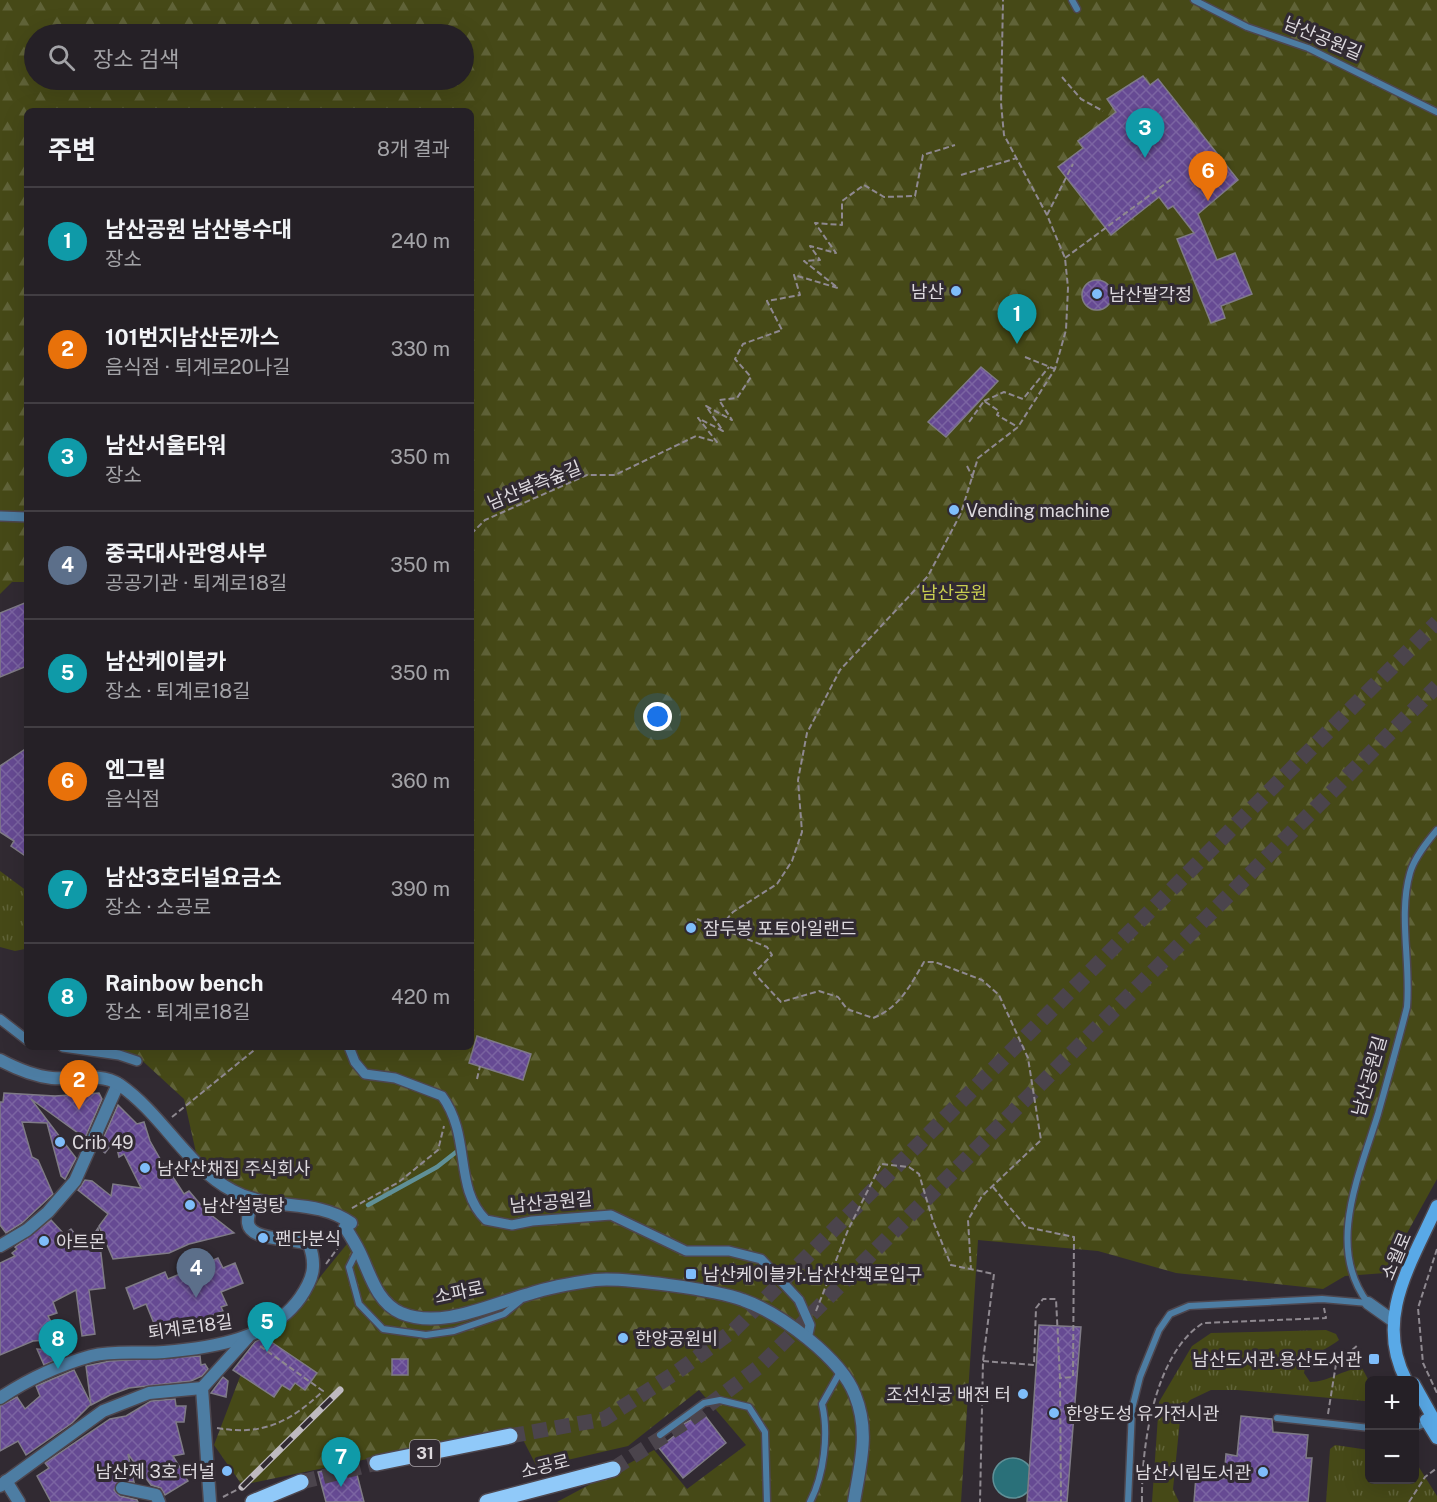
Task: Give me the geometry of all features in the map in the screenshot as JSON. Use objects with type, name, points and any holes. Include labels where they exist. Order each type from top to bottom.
[{"type":"main road","name":"소월로","points":[[1404,1376],[1395,1354],[1392,1320],[1404,1281],[1437,1206]]},
{"type":"main road","name":"소월로","points":[[1392,1320],[1437,1219]]},
{"type":"main road","points":[[1392,1320],[1403,1363],[1411,1376]]},
{"type":"main road","points":[[1419,1394],[1437,1438]]},
{"type":"main road","points":[[1419,1405],[1432,1424]]},
{"type":"main road","name":"소공로","points":[[377,1463],[510,1436]]},
{"type":"main road","name":"소공로","points":[[487,1502],[613,1469]]},
{"type":"main road","points":[[253,1502],[301,1482]]},
{"type":"street","points":[[0,516],[24,517]]},
{"type":"street","points":[[0,1019],[24,1038]]},
{"type":"street","points":[[84,1050],[137,1060]]},
{"type":"street","points":[[351,1050],[355,1062],[365,1074],[395,1078],[442,1096]]},
{"type":"street","points":[[0,1060],[19,1070],[44,1077],[94,1078],[118,1084],[163,1124],[199,1166],[233,1191],[253,1199],[323,1208],[340,1215]]},
{"type":"street","points":[[0,1246],[27,1230],[48,1212],[75,1181],[118,1084]]},
{"type":"street","name":"남산공원길","points":[[442,1096],[458,1125],[470,1198],[486,1220],[512,1225],[532,1221],[611,1215],[686,1251],[729,1251],[760,1259],[799,1300],[810,1324]]},
{"type":"street","points":[[253,1199],[247,1221],[251,1231],[258,1236],[293,1238],[309,1244],[314,1256],[315,1273]]},
{"type":"street","name":"소파로","points":[[340,1215],[351,1223],[345,1227],[358,1249],[374,1287],[400,1312],[418,1317],[447,1317],[530,1293],[598,1280],[702,1292],[743,1300],[789,1325],[807,1339],[840,1372],[855,1393],[864,1434],[854,1502]]},
{"type":"street","name":"퇴계로18길","points":[[0,1398],[20,1385],[91,1356],[113,1353],[165,1352],[248,1337],[270,1328],[294,1307],[315,1273]]},
{"type":"street","name":"남산공원길","points":[[1368,1303],[1392,1320]]},
{"type":"street","points":[[807,1339],[810,1324]]},
{"type":"street","points":[[19,1502],[3,1484],[103,1411],[149,1394],[202,1388],[248,1337]]},
{"type":"street","points":[[202,1388],[203,1426],[211,1502]]},
{"type":"street","points":[[122,1488],[156,1495],[159,1502]]},
{"type":"lane","points":[[1072,0],[1077,9]]},
{"type":"lane","name":"남산공원길","points":[[1194,0],[1230,20],[1317,53],[1437,112]]},
{"type":"lane","name":"남산공원길","points":[[1368,1303],[1356,1287],[1350,1266],[1348,1222],[1407,1006],[1409,981],[1407,908],[1411,871],[1437,830]]},
{"type":"lane","points":[[358,1249],[349,1266],[359,1304],[383,1329],[426,1335],[454,1331],[504,1314],[530,1293]]},
{"type":"lane","points":[[1128,1502],[1132,1409],[1140,1377],[1159,1330],[1170,1314],[1189,1306],[1322,1299],[1368,1303]]},
{"type":"lane","points":[[810,1502],[817,1489],[827,1424],[822,1404],[840,1372]]},
{"type":"lane","points":[[660,1435],[704,1403],[720,1400],[749,1407],[765,1432],[766,1502]]},
{"type":"lane","points":[[1277,1418],[1365,1427]]},
{"type":"path","points":[[720,927],[732,912],[777,884],[792,861],[802,832],[798,796],[800,766],[812,723],[840,670],[928,576],[961,513],[973,478],[976,457],[1018,427],[1055,369],[1066,330],[1068,288],[1065,258],[1047,215],[1004,135],[1001,103],[1003,0]]},
{"type":"path","points":[[1062,77],[1082,99],[1103,111]]},
{"type":"path","name":"남산북측숲길","points":[[474,531],[485,519],[587,475],[615,475],[696,436],[717,442],[698,418],[723,431],[706,406],[732,420],[719,400],[737,398],[751,377],[735,359],[743,344],[782,330],[767,301],[801,296],[794,274],[838,288],[804,261],[820,260],[810,246],[836,253],[815,223],[842,225],[842,201],[864,185],[884,197],[915,196],[923,155],[955,145]]},
{"type":"path","points":[[962,175],[1017,158]]},
{"type":"path","points":[[1047,215],[1073,164]]},
{"type":"path","points":[[1065,258],[1173,178]]},
{"type":"path","points":[[1025,357],[1055,369]]},
{"type":"path","points":[[969,422],[984,401],[1004,393],[1023,399],[1049,367]]},
{"type":"path","points":[[984,401],[999,411],[997,415],[1018,427]]},
{"type":"path","points":[[967,466],[973,478]]},
{"type":"path","points":[[693,927],[697,920],[767,947],[772,955],[754,973],[781,1002],[819,991],[838,997],[847,1008],[873,1018],[887,1012],[903,997],[924,962],[935,962],[982,980],[999,994],[1028,1058],[1041,1140],[982,1196],[968,1220],[970,1270]]},
{"type":"path","points":[[163,1124],[254,1050]]},
{"type":"path","points":[[477,1078],[480,1066]]},
{"type":"path","points":[[340,1215],[399,1182],[438,1150],[444,1126],[442,1096]]},
{"type":"path","points":[[810,1324],[848,1230],[882,1164],[909,1167],[919,1174],[933,1221],[951,1265],[994,1274],[983,1361],[980,1502]]},
{"type":"path","points":[[993,1186],[1026,1227],[1074,1237],[1073,1377],[1060,1378]]},
{"type":"path","points":[[315,1273],[323,1268],[341,1244],[345,1227]]},
{"type":"path","points":[[1437,1249],[1418,1308],[1423,1363],[1437,1393]]},
{"type":"path","points":[[983,1361],[1034,1365],[1036,1308],[1042,1299],[1056,1299],[1060,1378],[1061,1502]]},
{"type":"path","points":[[1142,1502],[1144,1452],[1152,1405],[1188,1332],[1203,1323],[1326,1318],[1322,1299]]},
{"type":"path","points":[[203,1426],[236,1431],[262,1428],[299,1413],[323,1391],[248,1337]]},
{"type":"path","points":[[1327,1423],[1336,1364],[1358,1345]]},
{"type":"path","points":[[1408,1502],[1425,1477],[1437,1468]]},
{"type":"path","points":[[211,1502],[242,1487]]},
{"type":"green space","name":"남산공원","points":[[0,0],[1437,0],[1437,1179],[1385,1273],[1345,1276],[1323,1289],[1176,1273],[1098,1251],[978,1240],[961,1502],[557,1502],[654,1450],[687,1489],[746,1445],[699,1390],[628,1446],[537,1467],[517,1428],[242,1485],[214,1445],[241,1374],[351,1239],[351,1223],[261,1201],[199,1166],[184,1099],[135,1054],[113,1050],[474,1050],[474,108],[24,108],[24,582],[12,582],[0,594]]},
{"type":"green space","points":[[0,871],[24,889],[24,949],[15,951],[0,947]]},
{"type":"green space","points":[[1326,1330],[1336,1334],[1339,1340],[1313,1357],[1304,1373],[1310,1382],[1362,1368],[1366,1376],[1365,1401],[1237,1390],[1211,1390],[1190,1400],[1181,1410],[1173,1489],[1179,1502],[1152,1502],[1159,1402],[1192,1346],[1211,1333]]},
{"type":"green space","points":[[1335,1445],[1365,1449],[1365,1484],[1419,1484],[1419,1467],[1437,1496],[1437,1502],[1326,1502],[1330,1449]]},
{"type":"water","points":[[1013,1458],[1027,1464],[1033,1478],[1027,1492],[1013,1498],[999,1492],[993,1478],[999,1464]]},
{"type":"building","points":[[1143,76],[1150,85],[1158,79],[1238,180],[1198,214],[1217,260],[1235,253],[1252,294],[1221,306],[1225,318],[1211,323],[1177,239],[1194,233],[1173,206],[1168,209],[1159,197],[1111,235],[1058,167],[1083,148],[1078,141],[1116,112],[1107,99]]},
{"type":"building","name":"남산팔각정","points":[[1097,280],[1107,285],[1112,295],[1107,305],[1097,310],[1087,305],[1082,295],[1087,285]]},
{"type":"building","points":[[981,367],[998,381],[946,437],[928,422]]},
{"type":"building","points":[[24,603],[24,667],[0,677],[0,613]]},
{"type":"building","points":[[24,750],[24,855],[11,846],[14,841],[0,832],[0,766]]},
{"type":"building","points":[[477,1036],[531,1054],[523,1080],[469,1063]]},
{"type":"building","points":[[4,1093],[55,1096],[99,1093],[102,1099],[85,1138],[31,1099],[76,1158],[65,1179],[61,1176],[47,1123],[22,1122],[32,1157],[38,1160],[53,1194],[22,1223],[6,1233],[0,1225],[0,1102],[3,1102]]},
{"type":"building","points":[[118,1105],[137,1124],[144,1122],[150,1141],[171,1178],[173,1177],[184,1194],[189,1191],[206,1211],[234,1233],[189,1244],[169,1253],[113,1259],[99,1226],[108,1214],[78,1190],[85,1180],[92,1181],[111,1196],[113,1184],[141,1188],[124,1154],[119,1157],[115,1140],[105,1153],[99,1148]]},
{"type":"building","points":[[51,1220],[64,1234],[71,1229],[85,1247],[98,1228],[105,1288],[89,1290],[95,1334],[82,1336],[76,1290],[53,1302],[57,1313],[48,1316],[60,1339],[33,1341],[0,1355],[0,1263],[15,1256],[12,1253],[17,1249],[15,1247]]},
{"type":"building","points":[[218,1258],[223,1268],[235,1263],[243,1283],[221,1292],[227,1305],[221,1307],[223,1311],[171,1333],[166,1324],[155,1326],[146,1304],[134,1309],[126,1288],[165,1272],[168,1279]]},
{"type":"building","name":"한양도성 유가전시관","points":[[1039,1325],[1081,1327],[1067,1502],[1027,1502]]},
{"type":"building","points":[[264,1337],[317,1373],[305,1390],[295,1383],[290,1390],[282,1385],[274,1397],[233,1370],[255,1342]]},
{"type":"building","points":[[37,1349],[65,1351],[67,1355],[44,1365]]},
{"type":"building","points":[[200,1356],[201,1365],[205,1364],[208,1369],[202,1376],[191,1381],[129,1388],[91,1405],[86,1366],[110,1361]]},
{"type":"building","points":[[392,1359],[408,1359],[408,1375],[392,1375]]},
{"type":"building","points":[[74,1370],[91,1404],[72,1423],[26,1455],[18,1441],[0,1451],[0,1406],[17,1397],[25,1409],[40,1396],[36,1386]]},
{"type":"building","points":[[223,1377],[228,1381],[226,1397],[211,1393]]},
{"type":"building","points":[[175,1399],[176,1406],[186,1406],[184,1422],[176,1422],[184,1454],[173,1456],[188,1481],[165,1495],[161,1488],[151,1485],[128,1454],[134,1482],[119,1480],[114,1490],[120,1496],[138,1502],[51,1502],[37,1476],[49,1468],[45,1463],[110,1419],[126,1416],[151,1401]]},
{"type":"building","points":[[703,1413],[726,1443],[683,1478],[659,1448],[684,1428],[682,1425]]},
{"type":"building","points":[[1241,1416],[1272,1419],[1273,1432],[1308,1435],[1306,1458],[1312,1458],[1308,1502],[1194,1502],[1196,1476],[1224,1479],[1226,1454],[1237,1456]]},
{"type":"building","points":[[354,1463],[364,1502],[326,1502],[318,1472]]},
{"type":"waterway","points":[[368,1205],[437,1167],[460,1149]]},
{"type":"tunnel","points":[[510,1436],[604,1419],[678,1371],[734,1330],[1437,622]]},
{"type":"tunnel","points":[[613,1469],[689,1420],[759,1367],[1437,686]]},
{"type":"tunnel","points":[[301,1482],[377,1463]]},
{"type":"railway","points":[[242,1487],[340,1390]]},
{"type":"place","name":"남산서울타워","points":[[1145,158]]},
{"type":"place","name":"엔그릴","points":[[1208,201]]},
{"type":"place","name":"남산","points":[[956,291]]},
{"type":"place","name":"남산팔각정","points":[[1097,294]]},
{"type":"place","name":"남산공원 남산봉수대","points":[[1017,344]]},
{"type":"place","name":"Vending machine","points":[[954,510]]},
{"type":"place","name":"잠두봉 포토아일랜드","points":[[691,928]]},
{"type":"place","name":"101번지남산돈까스","points":[[79,1110]]},
{"type":"place","name":"Crib 49","points":[[60,1142]]},
{"type":"place","name":"남산산채집 주식회사","points":[[145,1168]]},
{"type":"place","name":"남산설렁탕","points":[[190,1205]]},
{"type":"place","name":"팬다분식","points":[[263,1238]]},
{"type":"place","name":"아트몬","points":[[44,1241]]},
{"type":"place","name":"남산케이블카.남산산책로입구","points":[[691,1274]]},
{"type":"place","name":"중국대사관영사부","points":[[196,1298]]},
{"type":"place","name":"한양공원비","points":[[623,1338]]},
{"type":"place","name":"남산케이블카","points":[[267,1352]]},
{"type":"place","name":"남산도서관.용산도서관","points":[[1374,1359]]},
{"type":"place","name":"Rainbow bench","points":[[58,1369]]},
{"type":"place","name":"조선신궁 배전 터","points":[[1023,1394]]},
{"type":"place","name":"한양도성 유가전시관","points":[[1054,1413]]},
{"type":"place","name":"남산제 3호 터널","points":[[227,1471]]},
{"type":"place","name":"남산시립도서관","points":[[1263,1472]]},
{"type":"place","name":"남산3호터널요금소","points":[[341,1487]]}]
